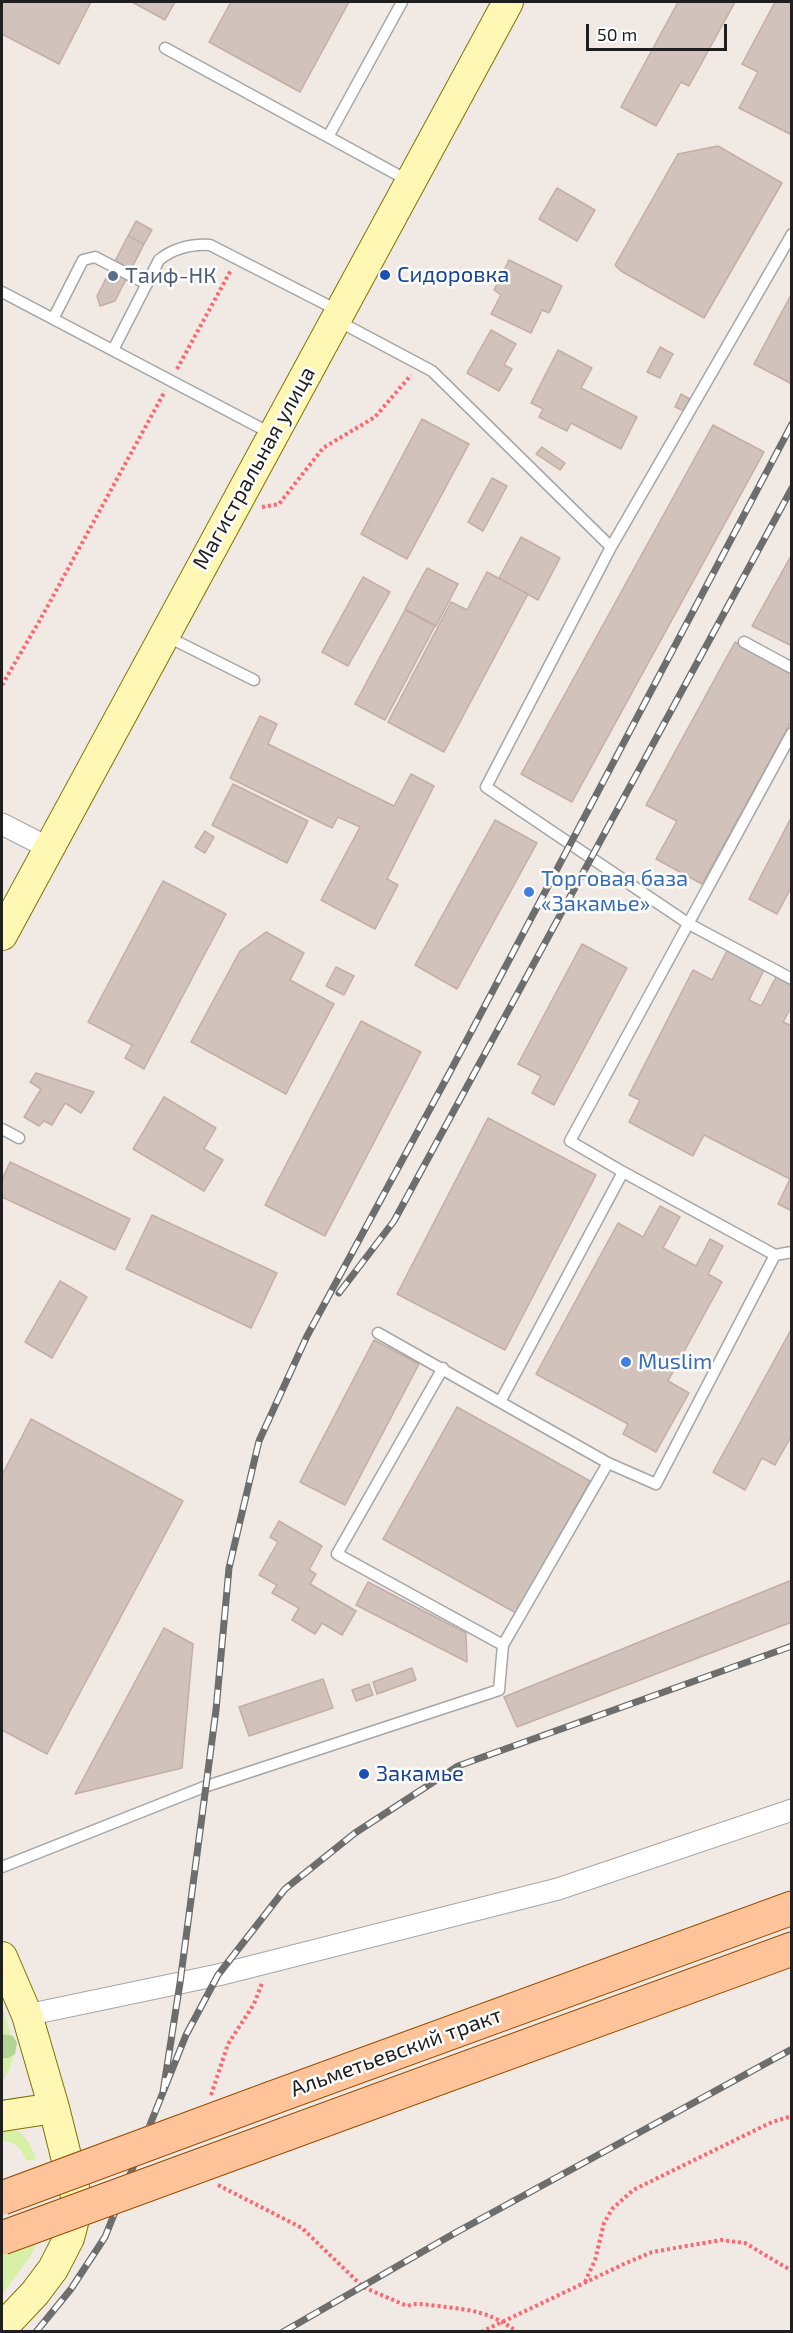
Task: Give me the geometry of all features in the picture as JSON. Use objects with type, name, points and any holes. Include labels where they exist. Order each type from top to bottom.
[{"type":"main road","name":"Магистральная улица","points":[[2,935],[508,2]]},
{"type":"main road","name":"Альметьевский тракт","points":[[2,2198],[792,1908]]},
{"type":"main road","name":"Альметьевский тракт","points":[[2,2238],[792,1948]]},
{"type":"main road","points":[[2,1957],[27,2015],[54,2108],[78,2204],[69,2238],[53,2269],[35,2293],[2,2328]]},
{"type":"main road","points":[[2,2116],[54,2108]]},
{"type":"street","points":[[2,824],[49,848]]},
{"type":"street","points":[[27,2015],[209,1977],[558,1889],[792,1810]]},
{"type":"lane","points":[[328,137],[402,2]]},
{"type":"lane","points":[[165,48],[412,182]]},
{"type":"lane","points":[[792,234],[611,547],[486,787],[689,924],[792,979]]},
{"type":"lane","points":[[113,350],[159,260],[186,247],[210,245],[338,315],[432,371],[611,547]]},
{"type":"lane","points":[[53,319],[83,260],[89,257],[94,257],[147,284]]},
{"type":"lane","points":[[2,292],[272,434]]},
{"type":"lane","points":[[164,634],[254,680]]},
{"type":"lane","points":[[744,642],[792,668]]},
{"type":"lane","points":[[792,733],[570,1141],[775,1254],[792,1252]]},
{"type":"lane","points":[[2,1129],[20,1138]]},
{"type":"lane","points":[[500,1402],[623,1172]]},
{"type":"lane","points":[[378,1333],[608,1463],[656,1484],[775,1254]]},
{"type":"lane","points":[[443,1368],[337,1554],[503,1645]]},
{"type":"lane","points":[[2,1866],[204,1787],[499,1690],[503,1645],[608,1463]]},
{"type":"path","points":[[2,685],[40,620],[237,259]]},
{"type":"path","points":[[260,507],[279,504],[323,448],[375,417],[420,365]]},
{"type":"path","points":[[210,2098],[228,2044],[254,2004],[271,1962]]},
{"type":"path","points":[[584,2282],[595,2260],[604,2223],[612,2209],[633,2190],[772,2122],[792,2116]]},
{"type":"path","points":[[216,2183],[303,2228],[363,2287],[371,2292],[406,2306],[417,2302],[426,2305],[478,2310],[503,2321],[516,2331]]},
{"type":"path","points":[[481,2331],[652,2252],[721,2240],[745,2242],[792,2271]]},
{"type":"green space","points":[[2,2008],[11,2036],[13,2054],[12,2063],[2,2081]]},
{"type":"green space","points":[[2,2034],[13,2036],[17,2043],[15,2054],[8,2058],[2,2058]]},
{"type":"green space","points":[[2,2124],[15,2129],[24,2136],[36,2159],[26,2161],[18,2147],[2,2140]]},
{"type":"green space","points":[[42,2232],[31,2255],[2,2295],[2,2248]]},
{"type":"building","points":[[2,2],[91,2],[59,64],[2,34]]},
{"type":"building","points":[[132,2],[175,2],[165,20]]},
{"type":"building","points":[[231,2],[349,2],[300,92],[209,42]]},
{"type":"building","points":[[678,2],[735,2],[689,86],[681,82],[656,126],[621,107]]},
{"type":"building","points":[[775,2],[792,2],[792,135],[739,108],[758,72],[742,64]]},
{"type":"building","points":[[718,146],[782,183],[704,318],[621,271],[615,265],[678,154]]},
{"type":"building","points":[[557,188],[595,210],[577,241],[539,219]]},
{"type":"building","points":[[136,221],[152,230],[144,244],[128,236]]},
{"type":"building","points":[[128,236],[144,244],[115,301],[100,306],[97,296]]},
{"type":"building","points":[[509,260],[562,286],[549,313],[542,310],[531,333],[491,314],[501,295],[494,290]]},
{"type":"building","points":[[792,293],[792,384],[754,364]]},
{"type":"building","points":[[491,330],[516,344],[504,365],[512,369],[499,391],[467,373]]},
{"type":"building","points":[[660,347],[673,354],[660,378],[647,372]]},
{"type":"building","points":[[558,350],[592,368],[581,388],[637,417],[621,449],[571,423],[567,431],[539,417],[543,409],[531,403]]},
{"type":"building","points":[[681,394],[690,399],[684,411],[675,407]]},
{"type":"building","points":[[422,419],[469,444],[407,559],[361,534]]},
{"type":"building","points":[[713,425],[764,452],[572,802],[521,774]]},
{"type":"building","points":[[542,447],[565,463],[560,470],[536,454]]},
{"type":"building","points":[[492,478],[507,486],[483,531],[468,522]]},
{"type":"building","points":[[521,537],[560,558],[538,600],[499,578]]},
{"type":"building","points":[[792,554],[792,646],[752,626]]},
{"type":"building","points":[[427,568],[458,584],[436,626],[405,609]]},
{"type":"building","points":[[487,572],[528,594],[444,752],[388,722],[451,602],[467,610]]},
{"type":"building","points":[[363,577],[390,592],[348,666],[322,652]]},
{"type":"building","points":[[405,610],[435,626],[385,720],[355,704]]},
{"type":"building","points":[[735,642],[792,673],[792,720],[702,884],[656,859],[677,821],[646,805]]},
{"type":"building","points":[[260,716],[277,724],[268,744],[394,806],[411,774],[434,786],[387,879],[398,885],[375,929],[321,900],[360,827],[338,817],[332,828],[230,778]]},
{"type":"building","points":[[233,784],[308,821],[287,863],[212,825]]},
{"type":"building","points":[[792,816],[792,886],[777,914],[749,899]]},
{"type":"building","points":[[495,820],[537,843],[457,989],[415,965]]},
{"type":"building","points":[[205,831],[214,837],[205,853],[195,847]]},
{"type":"building","points":[[163,881],[226,914],[144,1069],[125,1058],[132,1045],[88,1022]]},
{"type":"building","points":[[266,932],[304,953],[290,980],[334,1004],[286,1094],[191,1042],[240,951]]},
{"type":"building","points":[[582,944],[627,968],[554,1105],[532,1093],[541,1076],[518,1064]]},
{"type":"building","points":[[728,949],[765,968],[749,1000],[761,1006],[777,975],[792,983],[792,1006],[783,1022],[792,1026],[792,1211],[778,1204],[790,1179],[704,1135],[693,1156],[629,1122],[640,1100],[629,1095],[693,970],[712,980]]},
{"type":"building","points":[[336,967],[354,976],[344,995],[326,986]]},
{"type":"building","points":[[361,1021],[421,1052],[325,1236],[265,1205]]},
{"type":"building","points":[[36,1073],[94,1092],[81,1113],[65,1103],[52,1125],[44,1121],[39,1126],[24,1117],[41,1089],[30,1082]]},
{"type":"building","points":[[164,1097],[216,1128],[204,1149],[223,1160],[204,1191],[133,1149]]},
{"type":"building","points":[[488,1118],[596,1175],[505,1350],[397,1294]]},
{"type":"building","points":[[10,1162],[130,1219],[115,1250],[2,1197],[2,1180]]},
{"type":"building","points":[[660,1206],[680,1217],[663,1248],[696,1266],[710,1239],[723,1246],[708,1274],[722,1282],[668,1381],[689,1393],[656,1452],[623,1434],[628,1424],[536,1374],[618,1223],[643,1237]]},
{"type":"building","points":[[152,1215],[277,1273],[251,1328],[126,1269]]},
{"type":"building","points":[[60,1281],[87,1297],[52,1358],[25,1342]]},
{"type":"building","points":[[792,1328],[792,1435],[775,1465],[762,1458],[745,1490],[713,1472]]},
{"type":"building","points":[[374,1340],[419,1364],[345,1505],[300,1482]]},
{"type":"building","points":[[457,1407],[590,1481],[516,1613],[383,1539]]},
{"type":"building","points":[[31,1419],[183,1501],[47,1754],[2,1730],[2,1475]]},
{"type":"building","points":[[279,1521],[322,1546],[309,1570],[316,1574],[310,1584],[356,1611],[342,1635],[322,1623],[315,1634],[292,1620],[299,1608],[272,1593],[277,1585],[259,1575],[278,1542],[270,1537]]},
{"type":"building","points":[[792,1580],[792,1622],[517,1727],[504,1697]]},
{"type":"building","points":[[368,1582],[466,1633],[467,1662],[356,1605]]},
{"type":"building","points":[[164,1628],[193,1644],[182,1768],[75,1794]]},
{"type":"building","points":[[412,1668],[416,1680],[377,1694],[373,1682]]},
{"type":"building","points":[[323,1679],[333,1708],[249,1736],[239,1707]]},
{"type":"building","points":[[369,1684],[373,1695],[356,1701],[352,1690]]},
{"type":"railway","points":[[163,2092],[180,1983],[216,1710],[229,1568],[259,1441],[307,1336],[451,1070],[792,424]]},
{"type":"railway","points":[[339,1293],[394,1221],[792,488]]},
{"type":"railway","points":[[36,2332],[71,2289],[105,2237],[186,2035],[218,1975],[285,1889],[355,1833],[458,1766],[792,1646]]},
{"type":"railway","points":[[283,2332],[455,2233],[792,2049]]},
{"type":"place","name":"Сидоровка","points":[[385,275]]},
{"type":"place","name":"Таиф-НК","points":[[113,276]]},
{"type":"place","name":"Торговая база «Закамье»","points":[[529,892]]},
{"type":"place","name":"Muslim","points":[[626,1362]]},
{"type":"place","name":"Закамье","points":[[364,1774]]}]
